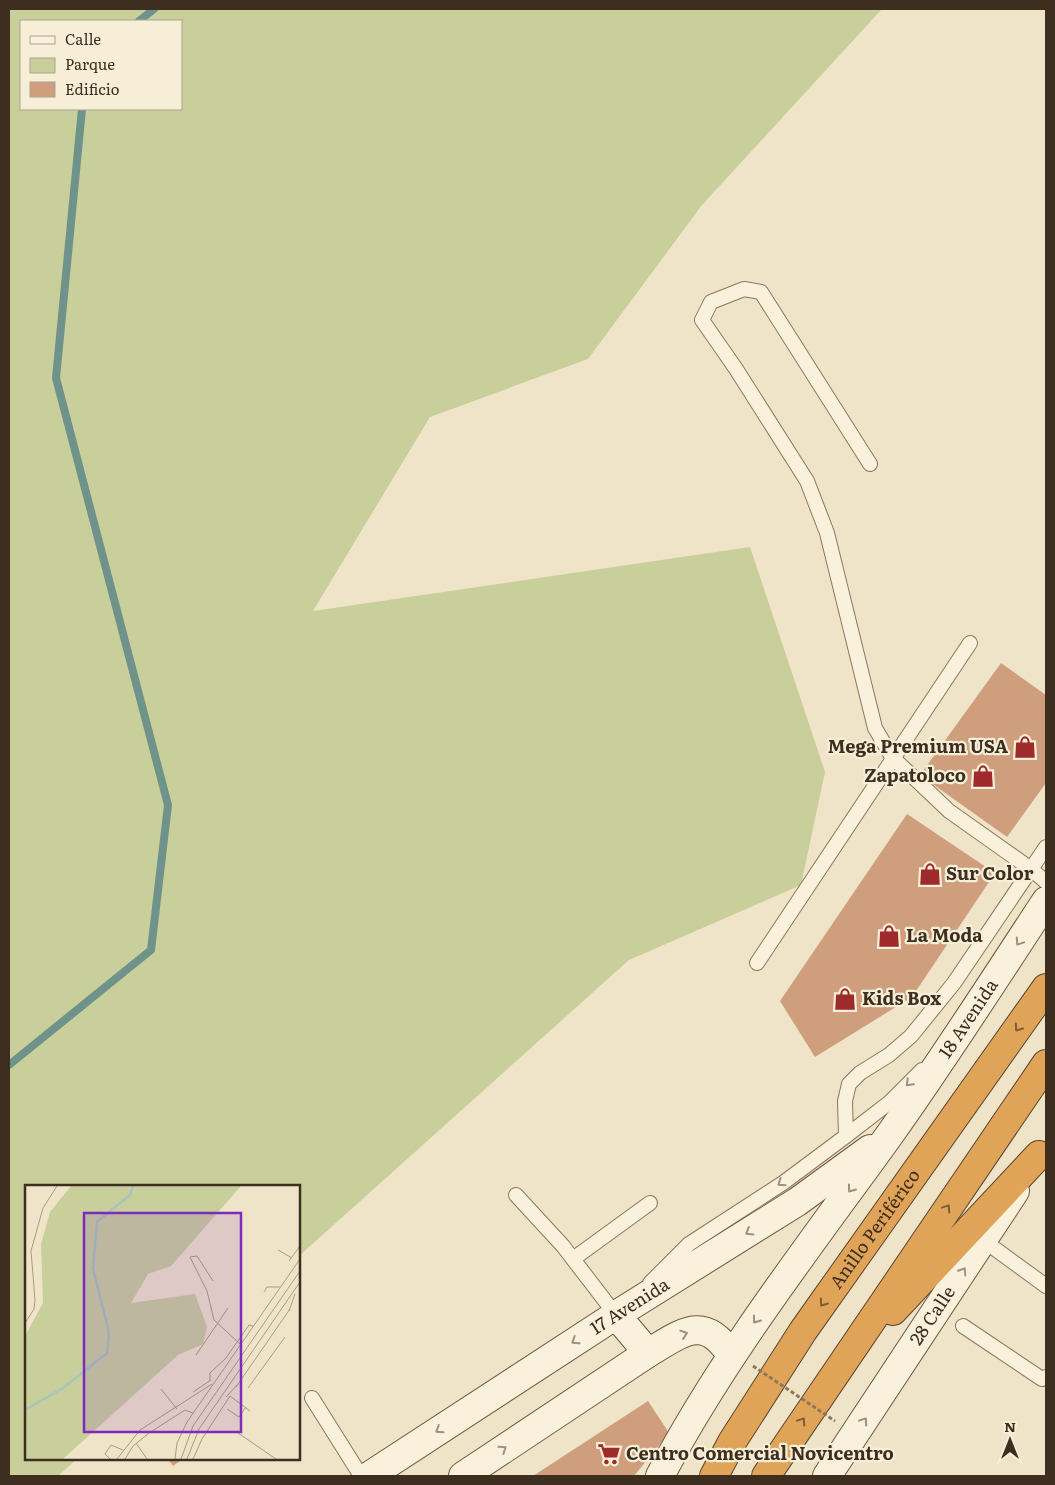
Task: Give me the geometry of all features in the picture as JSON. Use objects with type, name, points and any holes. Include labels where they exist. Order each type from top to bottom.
[{"type":"highway","name":"Anillo Periférico","points":[[714,1476],[732,1442],[802,1332],[1040,996],[1046,965]]},
{"type":"highway","points":[[766,1476],[1046,1064]]},
{"type":"highway","points":[[831,1378],[1043,1150]]},
{"type":"street","name":"18 Avenida","points":[[890,1135],[1046,901]]},
{"type":"street","name":"17 Avenida","points":[[369,1476],[616,1315],[796,1202],[890,1135]]},
{"type":"street","points":[[660,1476],[690,1418],[742,1360],[890,1135]]},
{"type":"street","name":"28 Calle","points":[[827,1476],[1043,1150]]},
{"type":"street","points":[[616,1315],[648,1353]]},
{"type":"street","points":[[463,1476],[648,1353],[679,1335],[704,1331],[717,1336],[742,1360]]},
{"type":"lane","points":[[870,464],[761,292],[744,289],[711,302],[702,320],[742,377],[807,481],[824,524],[875,728],[892,757],[949,811],[1031,869],[1046,882]]},
{"type":"lane","points":[[757,963],[892,757],[970,643]]},
{"type":"lane","points":[[846,1136],[845,1101],[849,1084],[860,1073],[889,1055],[911,1036],[954,983],[1046,847]]},
{"type":"lane","points":[[516,1195],[573,1259],[616,1315],[689,1244],[783,1183],[890,1102],[956,1037]]},
{"type":"lane","points":[[573,1259],[650,1203]]},
{"type":"lane","points":[[983,1240],[1046,1286]]},
{"type":"lane","points":[[963,1326],[1042,1379],[1046,1377]]},
{"type":"lane","points":[[312,1398],[360,1476]]},
{"type":"path","points":[[742,1360],[835,1421]]},
{"type":"green space","points":[[9,9],[882,9],[702,205],[588,359],[430,417],[313,611],[750,547],[825,772],[801,885],[629,960],[300,1255],[300,1185],[25,1185],[25,1460],[76,1460],[58,1476],[9,1476]]},
{"type":"building","points":[[1001,663],[1046,695],[1046,783],[1007,837],[920,775]]},
{"type":"building","points":[[907,814],[995,873],[912,997],[815,1057],[780,1001]]},
{"type":"building","name":"Centro Comercial Novicentro","points":[[648,1401],[669,1433],[634,1476],[533,1476]]},
{"type":"building","points":[[169,1460],[182,1460],[173,1466]]},
{"type":"waterway","points":[[140,20],[154,9]]},
{"type":"waterway","points":[[9,1065],[151,950],[168,805],[56,378],[82,110]]},
{"type":"place","name":"Mega Premium USA","points":[[1025,747]]},
{"type":"place","name":"Zapatoloco","points":[[983,776]]},
{"type":"place","name":"Sur Color","points":[[930,874]]},
{"type":"place","name":"La Moda","points":[[889,936]]},
{"type":"place","name":"Kids Box","points":[[845,999]]},
{"type":"place","name":"Centro Comercial Novicentro","points":[[609,1454]]}]
